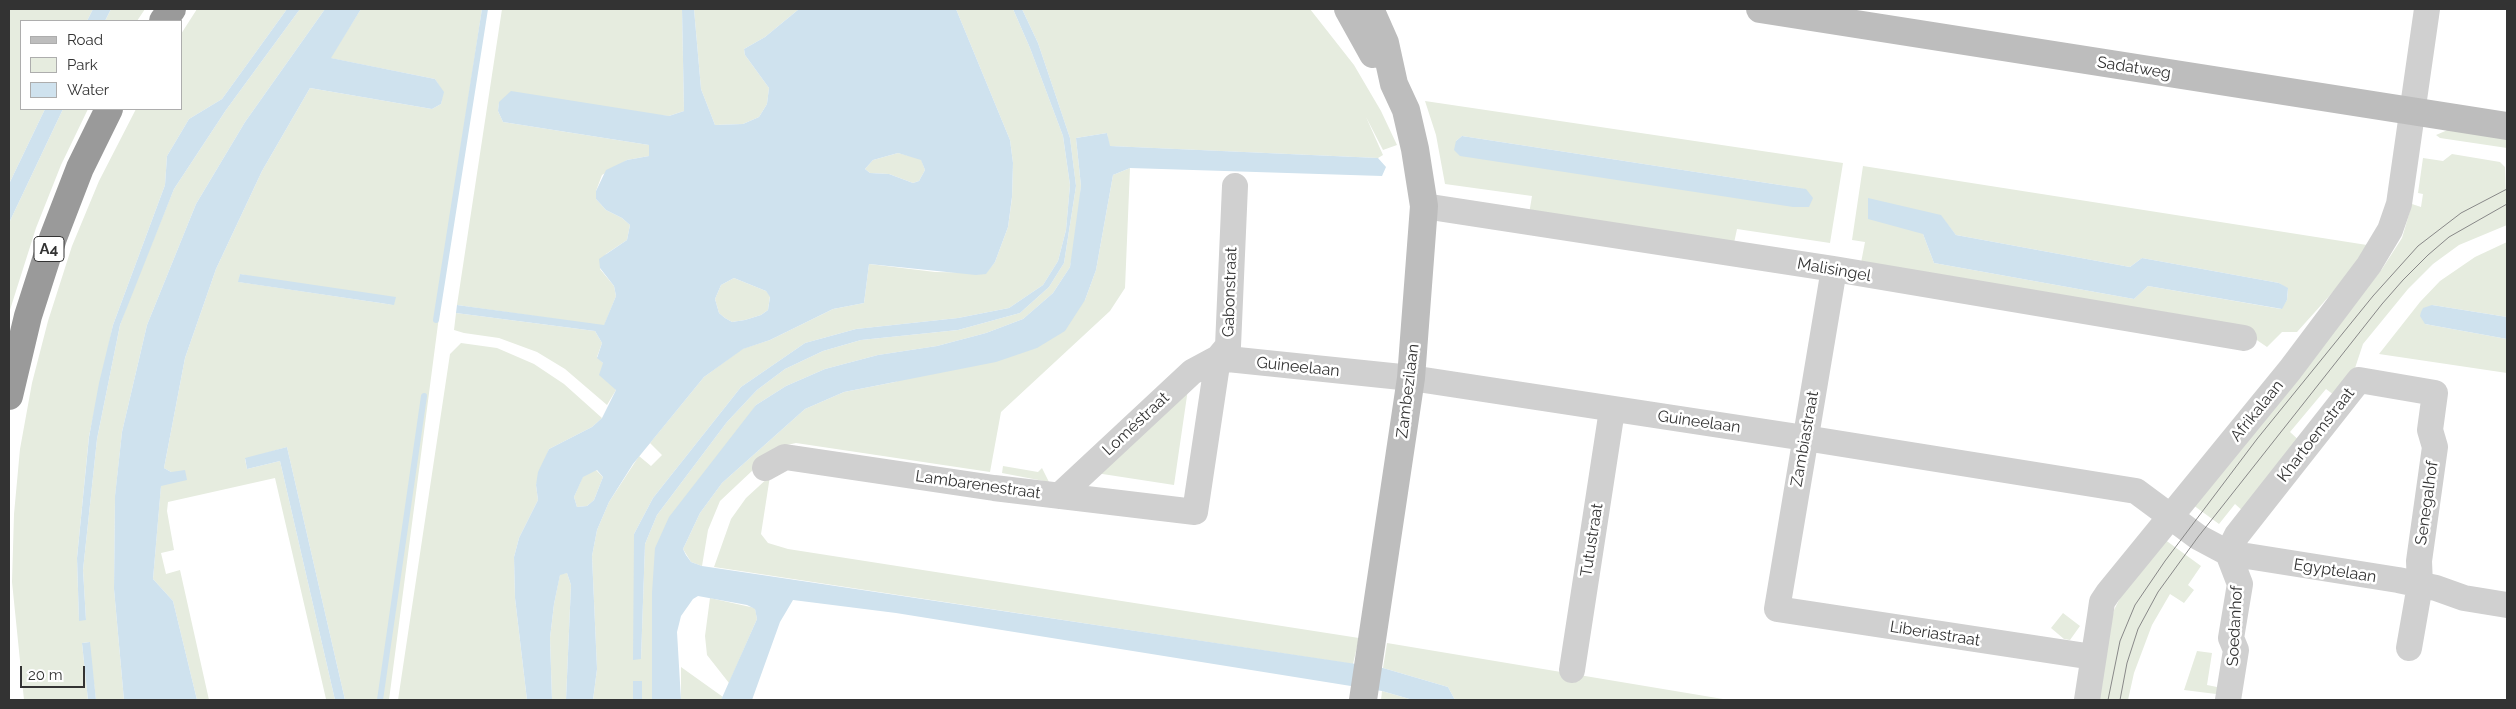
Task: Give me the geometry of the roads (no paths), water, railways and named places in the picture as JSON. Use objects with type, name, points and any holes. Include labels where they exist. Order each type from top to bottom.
[{"type":"highway","points":[[164,20],[172,9]]},
{"type":"highway","name":"A4","points":[[9,396],[28,316],[52,238],[80,168],[109,110]]},
{"type":"street","name":"Zambezilaan","points":[[1348,9],[1372,52],[1394,84],[1406,110],[1424,206],[1411,378],[1364,698]]},
{"type":"street","name":"Zambezilaan","points":[[1370,9],[1385,43],[1394,84]]},
{"type":"street","name":"Sadatweg","points":[[1760,9],[2507,126]]},
{"type":"street","name":"Afrikalaan","points":[[2086,700],[2102,602],[2290,370],[2369,265],[2383,242],[2399,204],[2427,9]]},
{"type":"street","name":"Gabonstraat","points":[[1195,512],[1218,358],[1228,346],[1235,186]]},
{"type":"street","name":"Malisingel","points":[[1424,206],[1834,269],[2244,338]]},
{"type":"street","name":"Zambiastraat","points":[[1777,609],[1834,269]]},
{"type":"street","name":"Guineelaan","points":[[1218,358],[1411,378],[2136,491],[2171,517]]},
{"type":"street","name":"Loméstraat","points":[[1059,496],[1192,372],[1218,358]]},
{"type":"street","name":"Khartoemstraat","points":[[2228,553],[2238,535],[2359,380],[2435,393]]},
{"type":"street","name":"Senegalhof","points":[[2409,648],[2420,584],[2419,561],[2435,447],[2430,430],[2435,393]]},
{"type":"street","name":"Tutustraat","points":[[1572,670],[1612,410]]},
{"type":"street","name":"Lambarenestraat","points":[[765,468],[785,457],[1059,496],[1195,512]]},
{"type":"street","name":"Egyptelaan","points":[[2171,517],[2198,537],[2228,553],[2420,584],[2464,598],[2507,605]]},
{"type":"street","name":"Soedanhof","points":[[2228,553],[2240,584],[2231,638],[2236,650],[2228,700]]},
{"type":"street","name":"Liberiastraat","points":[[1777,609],[2093,657]]},
{"type":"water","points":[[93,9],[111,9],[106,20],[88,20]]},
{"type":"water","points":[[287,9],[300,9],[226,110],[174,189],[120,325],[97,439],[83,570],[86,620],[79,621],[77,558],[89,437],[99,383],[113,325],[165,185],[167,156],[189,119],[222,99]]},
{"type":"water","points":[[325,9],[361,9],[331,58],[435,79],[444,92],[441,104],[432,109],[310,88],[262,171],[216,269],[185,358],[164,468],[171,472],[185,470],[187,480],[161,486],[153,579],[173,601],[197,700],[124,700],[114,589],[115,496],[122,432],[147,325],[196,204],[245,122]]},
{"type":"water","points":[[682,9],[694,9],[701,89],[715,125],[743,124],[759,117],[767,104],[769,88],[745,55],[744,49],[765,37],[799,9],[956,9],[1010,140],[1013,163],[1012,197],[1008,227],[995,262],[986,274],[976,275],[869,264],[864,303],[833,309],[770,340],[743,349],[704,377],[633,464],[609,502],[597,530],[592,556],[597,669],[593,700],[566,700],[571,585],[567,573],[560,575],[554,604],[550,638],[552,700],[527,700],[515,598],[514,557],[519,538],[538,500],[536,485],[538,472],[549,449],[592,427],[602,418],[616,390],[599,375],[603,363],[597,358],[602,343],[595,331],[456,313],[457,305],[604,325],[616,296],[614,286],[600,268],[599,259],[627,240],[630,225],[622,218],[606,210],[596,199],[596,191],[606,170],[627,160],[649,156],[649,145],[503,122],[498,111],[499,102],[511,91],[669,116],[684,111]],"holes":[[[898,153],[921,160],[925,170],[919,181],[913,183],[889,174],[870,173],[865,169],[873,160]],[[734,278],[766,291],[770,297],[768,310],[761,315],[732,322],[719,313],[715,299],[721,285]],[[597,470],[603,477],[594,500],[587,506],[577,507],[574,497],[583,477]]]},
{"type":"water","points":[[1013,9],[1022,9],[1038,43],[1070,138],[1076,186],[1064,263],[1049,287],[1020,313],[958,330],[861,340],[823,351],[785,369],[757,390],[727,422],[657,515],[645,544],[641,659],[633,660],[634,534],[653,498],[741,387],[805,343],[856,329],[958,318],[1009,308],[1043,285],[1058,261],[1066,230],[1070,185],[1063,136],[1030,48]]},
{"type":"water","points":[[45,110],[63,110],[9,223],[9,184]]},
{"type":"water","points":[[1107,133],[1110,146],[1378,158],[1386,167],[1382,176],[1130,168],[1113,175],[1096,270],[1085,300],[1065,331],[1037,348],[996,362],[844,392],[805,409],[722,483],[700,513],[683,549],[686,555],[691,562],[702,566],[1383,668],[1448,687],[1455,700],[1413,700],[1382,691],[896,613],[793,600],[780,622],[752,700],[721,700],[757,619],[755,609],[747,605],[698,596],[693,599],[681,616],[677,632],[681,700],[652,700],[652,593],[655,548],[669,517],[756,405],[786,386],[825,369],[878,355],[937,346],[986,333],[1023,319],[1053,293],[1070,267],[1081,186],[1076,138]]},
{"type":"water","points":[[1462,136],[1806,189],[1813,198],[1809,207],[1793,207],[1460,156],[1454,150],[1456,141]]},
{"type":"water","points":[[1868,198],[1941,215],[1956,235],[2130,267],[2142,258],[2279,283],[2288,288],[2287,300],[2282,309],[2148,286],[2134,299],[1934,263],[1923,234],[1868,219]]},
{"type":"water","points":[[240,274],[396,297],[394,305],[238,282]]},
{"type":"water","points":[[2432,305],[2507,317],[2507,339],[2425,324],[2420,316],[2421,312],[2423,308]]},
{"type":"water","points":[[287,447],[345,700],[335,700],[280,461],[247,469],[245,458]]},
{"type":"water","points":[[90,642],[96,700],[88,700],[82,643]]},
{"type":"water","points":[[633,681],[642,681],[642,700],[633,700]]},
{"type":"waterway","points":[[436,320],[485,9]]},
{"type":"waterway","points":[[380,700],[424,396]]},
{"type":"tram line","points":[[2108,700],[2120,641],[2135,605],[2165,561],[2257,439],[2373,296],[2418,246],[2461,213],[2507,189]]},
{"type":"tram line","points":[[2120,700],[2127,663],[2138,629],[2158,592],[2198,537],[2403,280],[2449,237],[2507,204]]}]
